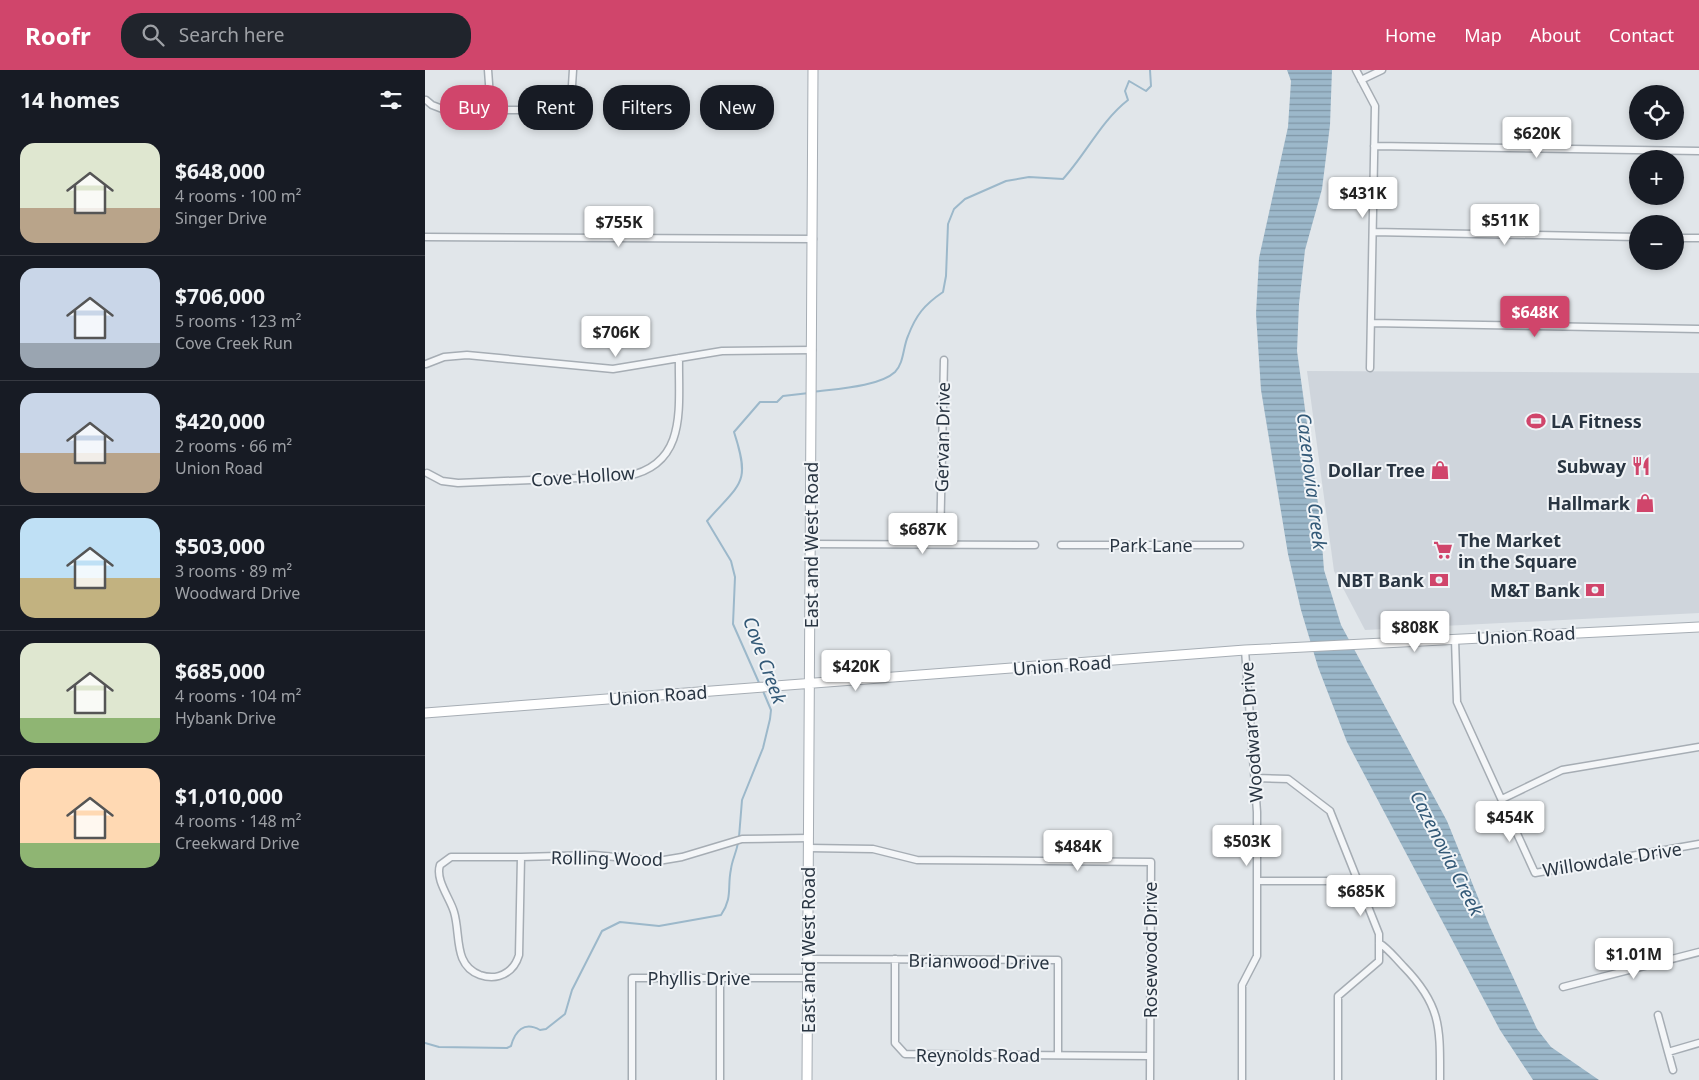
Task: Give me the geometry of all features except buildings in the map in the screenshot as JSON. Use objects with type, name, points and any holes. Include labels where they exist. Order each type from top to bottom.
[{"type":"main road","name":"East and West Road","points":[[807,1080],[811,684],[813,70]]},
{"type":"main road","name":"Union Road","points":[[425,713],[1245,650],[1699,627]]},
{"type":"street","points":[[489,70],[490,85]]},
{"type":"street","points":[[508,110],[556,111],[564,108],[572,96],[573,70]]},
{"type":"street","points":[[1356,70],[1375,106],[1370,368]]},
{"type":"street","points":[[1361,80],[1382,70]]},
{"type":"street","points":[[426,100],[432,106],[440,108]]},
{"type":"street","points":[[1374,146],[1699,151]]},
{"type":"street","points":[[1373,232],[1629,237]]},
{"type":"street","points":[[425,237],[813,239]]},
{"type":"street","points":[[1684,238],[1699,238]]},
{"type":"street","points":[[1371,323],[1699,330]]},
{"type":"street","points":[[426,364],[444,357],[467,355],[613,369],[738,350],[812,350]]},
{"type":"street","name":"Cove Hollow","points":[[427,473],[442,481],[458,483],[627,476],[644,472],[666,455],[675,436],[679,358]]},
{"type":"street","name":"Gervan Drive","points":[[940,544],[943,360]]},
{"type":"street","points":[[811,544],[1035,545]]},
{"type":"street","name":"Park Lane","points":[[1061,545],[1241,545]]},
{"type":"street","name":"Willowdale Drive","points":[[1455,638],[1457,702],[1535,873],[1699,844]]},
{"type":"street","name":"Woodward Drive","points":[[1242,1080],[1242,985],[1257,956],[1255,778],[1245,650]]},
{"type":"street","points":[[1502,799],[1562,770],[1699,747]]},
{"type":"street","points":[[1255,778],[1288,778],[1330,811],[1379,934],[1379,961],[1338,996],[1338,1080]]},
{"type":"street","name":"Rolling Wood","points":[[521,857],[519,955],[514,966],[504,974],[484,976],[469,969],[461,958],[454,912],[439,870],[443,862],[451,857],[594,855],[658,861],[682,857],[742,839],[809,838]]},
{"type":"street","name":"Rosewood Drive","points":[[809,848],[873,849],[917,860],[1151,862],[1149,1080]]},
{"type":"street","points":[[1257,881],[1358,881]]},
{"type":"street","points":[[1379,943],[1414,977],[1435,1011],[1440,1033],[1440,1080]]},
{"type":"street","points":[[1563,987],[1699,952]]},
{"type":"street","name":"Brianwood Drive","points":[[808,959],[1058,960],[1058,1055]]},
{"type":"street","name":"Reynolds Road","points":[[895,959],[895,1043],[905,1054],[1150,1056]]},
{"type":"street","name":"Phyllis Drive","points":[[631,1080],[632,978],[808,978]]},
{"type":"street","points":[[720,978],[720,1080]]},
{"type":"street","points":[[1658,1015],[1673,1070]]},
{"type":"street","points":[[1668,1052],[1699,1043]]},
{"type":"shaded area","points":[[1307,371],[1699,373],[1699,613],[1365,630],[1334,571]]},
{"type":"water","name":"Cazenovia Creek","points":[[1287,70],[1332,70],[1330,125],[1322,189],[1305,250],[1299,304],[1297,351],[1320,518],[1324,570],[1341,625],[1447,821],[1490,927],[1537,1029],[1551,1047],[1599,1080],[1533,1080],[1500,1030],[1347,742],[1318,667],[1301,610],[1288,554],[1261,390],[1256,314],[1259,258],[1288,127],[1291,81]]},
{"type":"waterway","name":"Cove Creek","points":[[813,392],[868,384],[888,377],[895,372],[902,360],[906,340],[918,316],[931,301],[943,292],[946,276],[948,224],[954,209],[965,199],[1006,181],[1029,177],[1063,179],[1118,108],[1128,100],[1125,91],[1129,81],[1146,91],[1151,86],[1150,70]]},
{"type":"waterway","name":"Cove Creek","points":[[760,685],[733,624],[735,577],[731,561],[707,521],[728,498],[740,481],[742,462],[734,432],[760,402],[777,402],[783,396],[809,393]]},
{"type":"waterway","name":"Cove Creek","points":[[739,837],[742,800],[763,748],[770,719],[771,710],[763,691]]},
{"type":"waterway","name":"Cove Creek","points":[[425,1043],[439,1047],[507,1048],[511,1046],[518,1032],[525,1027],[534,1027],[540,1030],[546,1029],[565,1014],[572,990],[602,931],[620,922],[659,926],[721,915],[727,903],[730,876],[738,842]]},
{"type":"place","name":"LA Fitness","points":[[1536,421]]},
{"type":"place","name":"Subway","points":[[1641,466]]},
{"type":"place","name":"Dollar Tree","points":[[1440,470]]},
{"type":"place","name":"Hallmark","points":[[1645,503]]},
{"type":"place","name":"The Market in the Square","points":[[1443,550]]},
{"type":"place","name":"NBT Bank","points":[[1439,580]]},
{"type":"place","name":"M&T Bank","points":[[1595,590]]}]
